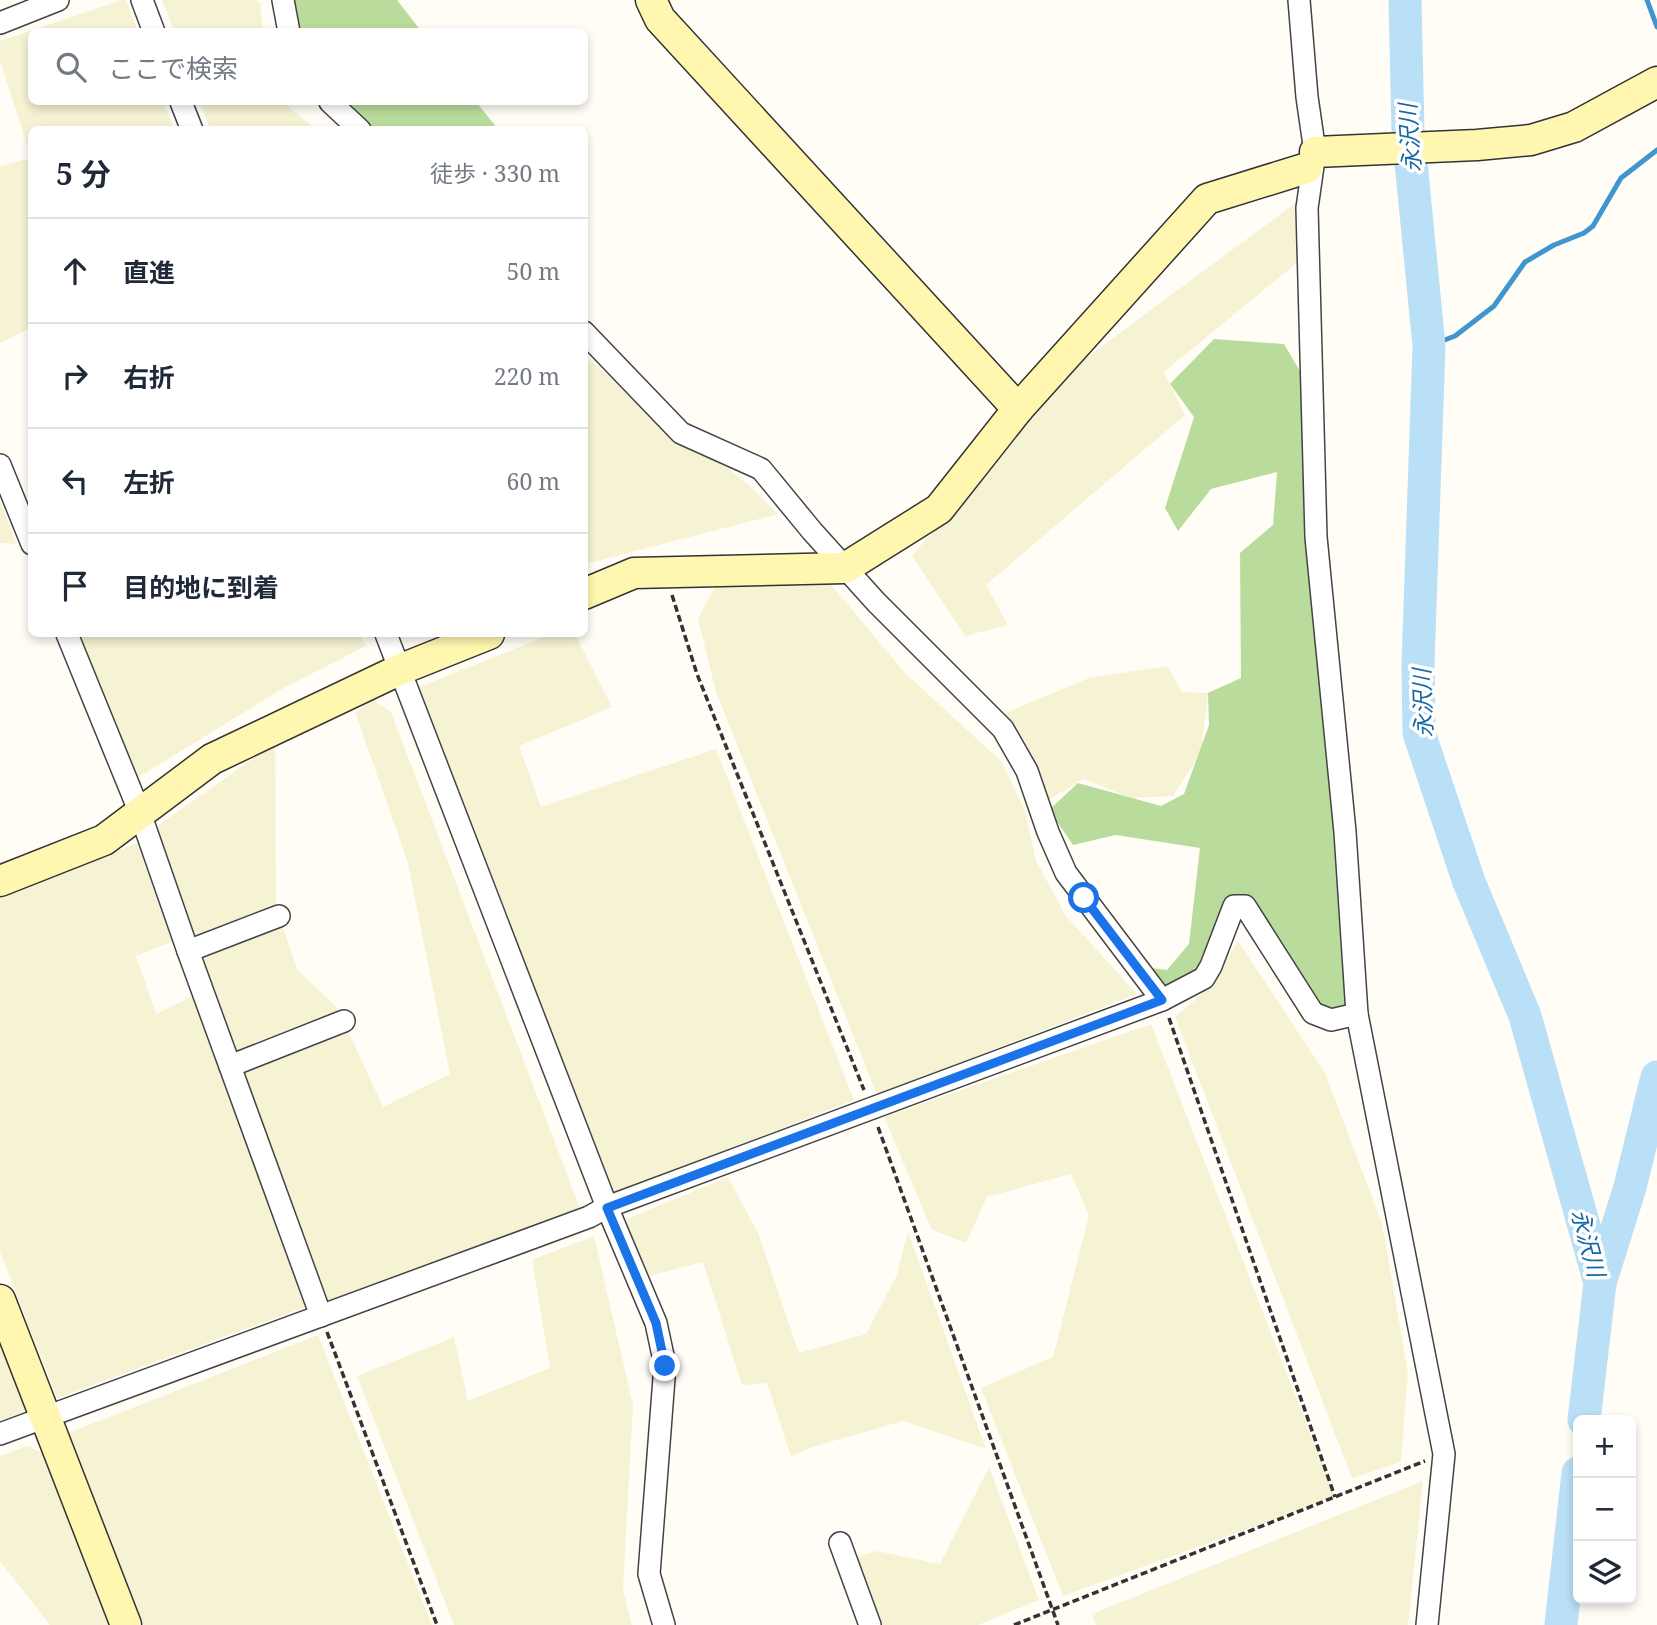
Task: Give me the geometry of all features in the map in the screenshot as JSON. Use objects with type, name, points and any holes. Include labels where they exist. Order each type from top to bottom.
[{"type":"street","points":[[0,23],[58,0]]},
{"type":"street","points":[[142,0],[152,28]]},
{"type":"street","points":[[283,0],[288,28]]},
{"type":"street","points":[[651,0],[660,19],[1018,409]]},
{"type":"street","points":[[1299,0],[1311,160],[1307,208],[1316,537],[1345,832],[1357,1014],[1444,1454],[1427,1625]]},
{"type":"street","points":[[588,592],[634,573],[845,568],[939,509],[1018,409],[1207,199],[1311,160],[1531,140],[1574,127],[1657,82]]},
{"type":"street","points":[[182,105],[190,126]]},
{"type":"street","points":[[333,105],[356,126]]},
{"type":"street","points":[[588,336],[681,433],[761,469],[876,602],[1003,729],[1027,771],[1048,832],[1066,873],[1162,1000]]},
{"type":"street","points":[[0,465],[28,534]]},
{"type":"street","points":[[68,637],[140,813],[321,1316]]},
{"type":"street","points":[[387,637],[607,1208],[656,1323],[665,1366],[649,1574],[664,1625]]},
{"type":"street","points":[[0,881],[104,840],[212,759],[470,637]]},
{"type":"street","points":[[0,1434],[589,1217],[1162,1000],[1204,978],[1234,906],[1245,906],[1313,1013],[1331,1020],[1357,1014]]},
{"type":"street","points":[[188,951],[279,916]]},
{"type":"street","points":[[230,1066],[344,1021]]},
{"type":"street","points":[[0,1300],[126,1625]]},
{"type":"street","points":[[840,1542],[870,1625]]},
{"type":"path","points":[[664,572],[697,674],[871,1109],[1058,1625]]},
{"type":"path","points":[[1162,1000],[1335,1497]]},
{"type":"path","points":[[321,1316],[437,1625]]},
{"type":"path","points":[[1014,1625],[1444,1454]]},
{"type":"shaded area","points":[[126,0],[137,28],[39,28]]},
{"type":"shaded area","points":[[162,0],[256,0],[260,3],[263,28],[173,28]]},
{"type":"shaded area","points":[[28,32],[28,105],[165,105],[173,126],[28,126],[28,148],[0,60],[0,41]]},
{"type":"shaded area","points":[[201,105],[287,105],[312,126],[209,126]]},
{"type":"shaded area","points":[[28,159],[28,329],[0,343],[0,166]]},
{"type":"shaded area","points":[[1298,201],[1298,262],[1164,372],[1185,415],[986,585],[1008,625],[965,636],[912,556],[1074,367]]},
{"type":"shaded area","points":[[588,359],[751,487],[778,514],[588,563]]},
{"type":"shaded area","points":[[0,501],[16,543],[16,544],[0,543]]},
{"type":"shaded area","points":[[829,582],[904,672],[1002,762],[1025,811],[1036,861],[1066,916],[1137,994],[877,1095],[716,692],[698,619],[716,585]]},
{"type":"shaded area","points":[[75,637],[361,637],[366,646],[282,689],[132,781]]},
{"type":"shaded area","points":[[544,637],[577,637],[612,707],[519,746],[541,807],[716,749],[854,1100],[614,1193],[419,687]]},
{"type":"shaded area","points":[[1167,666],[1182,692],[1208,693],[1201,752],[1173,796],[1131,798],[1084,779],[1044,802],[1003,714],[1089,678]]},
{"type":"shaded area","points":[[373,700],[391,712],[581,1211],[324,1304],[153,829],[275,743],[276,907],[297,969],[338,1009],[383,1107],[450,1074],[408,863],[355,712]]},
{"type":"shaded area","points":[[137,843],[172,942],[136,956],[156,1014],[195,995],[316,1303],[57,1398],[0,1252],[0,897]]},
{"type":"shaded area","points":[[1238,941],[1325,1073],[1382,1223],[1408,1373],[1401,1462],[1352,1478],[1175,1017],[1211,986]]},
{"type":"shaded area","points":[[1151,1024],[1335,1497],[1063,1596],[981,1388],[1053,1357],[1089,1215],[1071,1174],[987,1197],[966,1243],[932,1230],[884,1117]]},
{"type":"shaded area","points":[[728,1177],[758,1233],[799,1353],[866,1334],[897,1275],[908,1231],[986,1449],[903,1421],[812,1447],[791,1457],[767,1383],[742,1385],[703,1262],[645,1277],[615,1224]]},
{"type":"shaded area","points":[[594,1236],[633,1405],[623,1590],[632,1625],[454,1625],[357,1376],[454,1337],[468,1401],[550,1368],[532,1260]]},
{"type":"shaded area","points":[[318,1335],[432,1625],[144,1625],[66,1434]]},
{"type":"shaded area","points":[[0,1341],[27,1411],[0,1420]]},
{"type":"shaded area","points":[[27,1446],[47,1454],[112,1625],[50,1625],[0,1561],[0,1456]]},
{"type":"shaded area","points":[[989,1467],[1039,1600],[978,1625],[876,1625],[853,1558],[877,1551],[940,1564]]},
{"type":"shaded area","points":[[1423,1481],[1408,1625],[1096,1625],[1092,1614]]},
{"type":"green space","points":[[293,0],[397,0],[419,28],[294,28]]},
{"type":"green space","points":[[334,105],[478,105],[496,126],[359,126]]},
{"type":"green space","points":[[1214,339],[1284,344],[1313,393],[1350,1007],[1321,1008],[1250,902],[1226,899],[1203,968],[1167,989],[1143,967],[1167,970],[1189,944],[1200,848],[1116,835],[1073,845],[1049,810],[1078,783],[1161,806],[1184,794],[1209,725],[1208,693],[1241,678],[1240,553],[1273,525],[1277,472],[1211,489],[1178,531],[1165,508],[1194,417],[1170,384]]},
{"type":"waterway","name":"永沢川","points":[[1405,0],[1408,132],[1429,346],[1418,664],[1419,733],[1469,882],[1525,1016],[1600,1283],[1585,1415]]},
{"type":"waterway","points":[[1647,0],[1657,27]]},
{"type":"waterway","points":[[1429,346],[1455,336],[1494,306],[1525,262],[1593,226],[1621,178],[1657,150]]},
{"type":"waterway","points":[[1600,1283],[1630,1187],[1657,1077]]},
{"type":"waterway","name":"永沢川","points":[[1561,1625],[1577,1478]]},
{"type":"route","points":[[665,1366],[656,1323],[607,1208],[1162,1000],[1084,898]]}]
